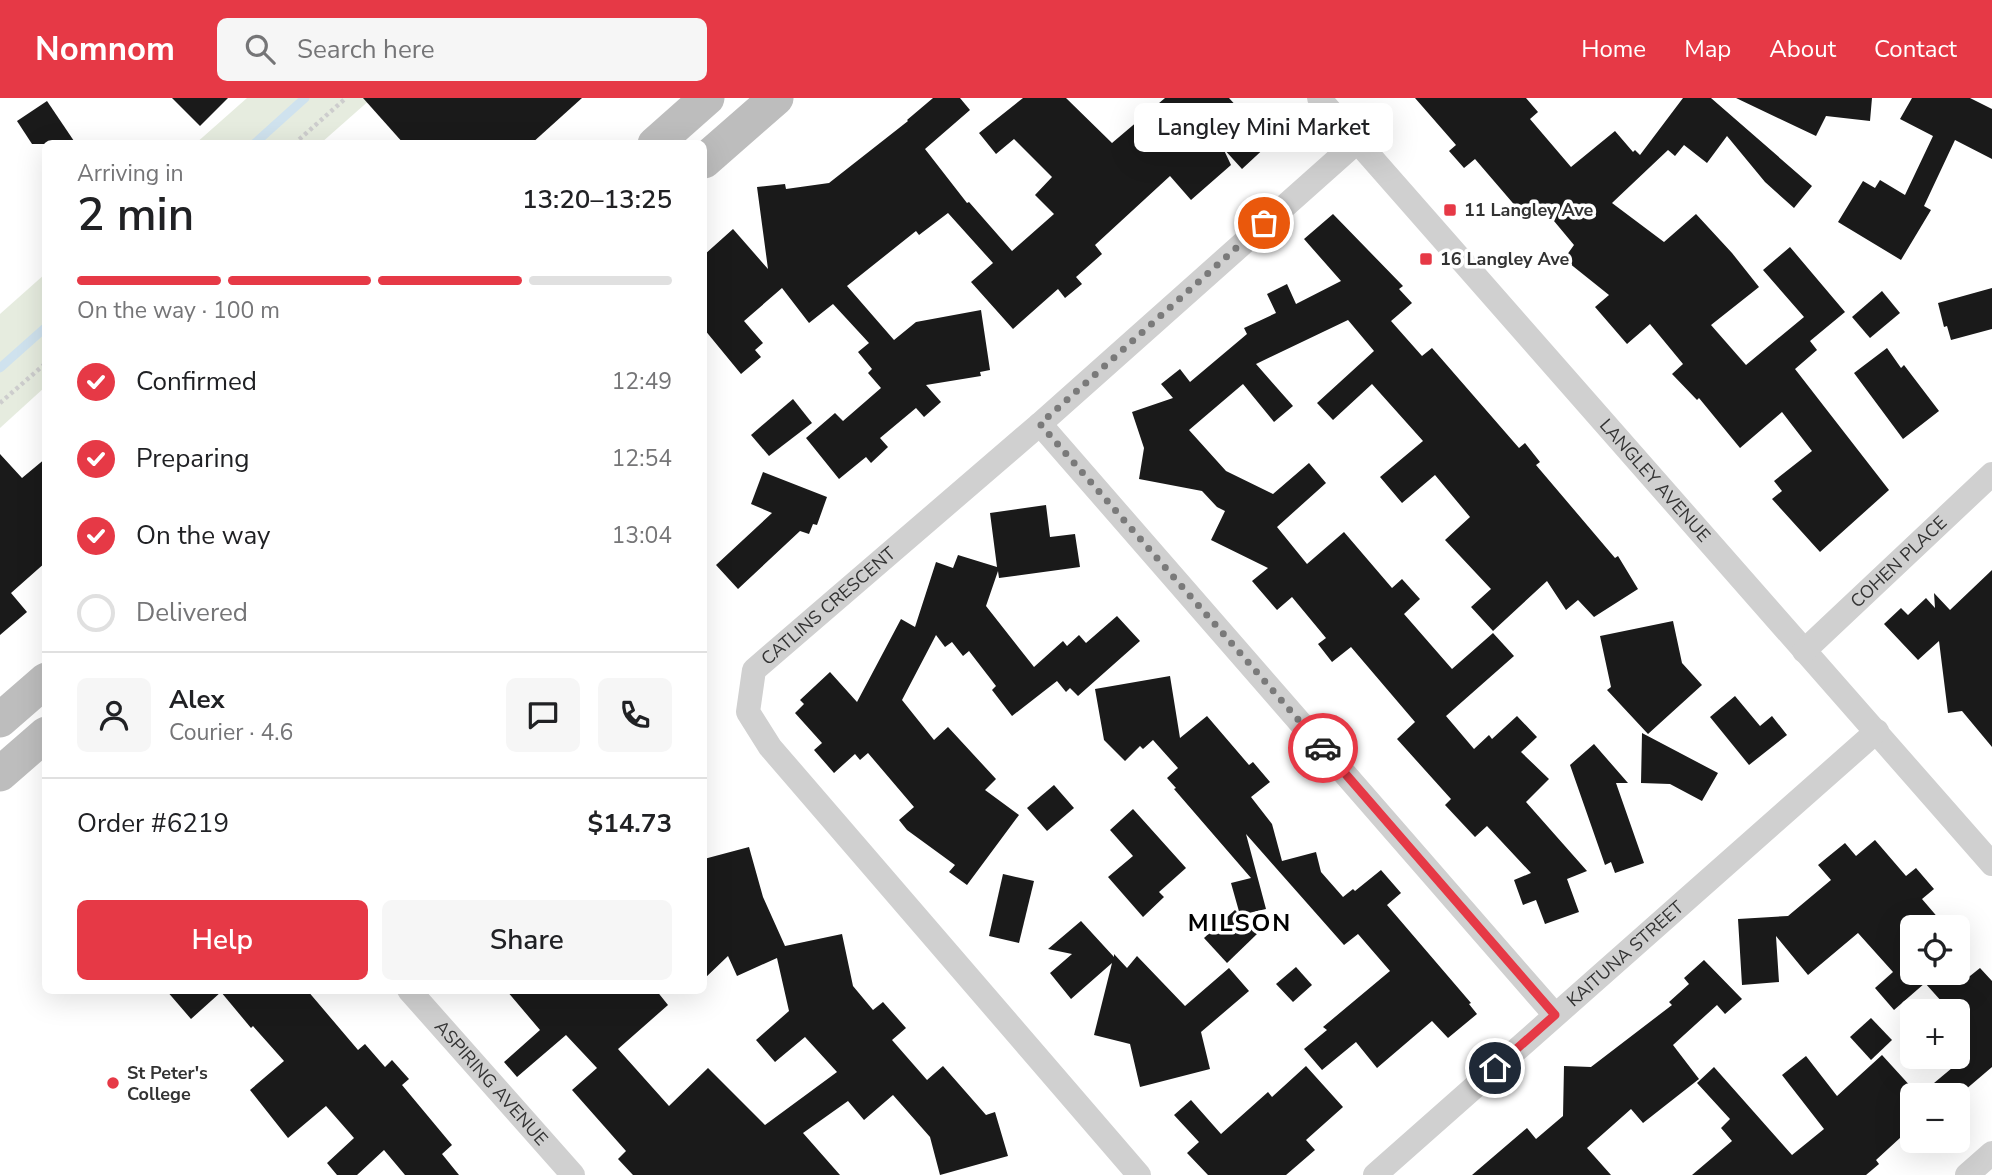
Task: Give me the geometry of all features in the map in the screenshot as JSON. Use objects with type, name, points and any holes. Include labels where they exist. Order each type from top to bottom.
[{"type":"main road","points":[[659,140],[706,98]]},
{"type":"main road","points":[[707,158],[776,98]]},
{"type":"main road","points":[[0,720],[42,683]]},
{"type":"main road","points":[[0,774],[42,737]]},
{"type":"street","name":"LANGLEY AVENUE","points":[[1323,100],[1992,864]]},
{"type":"street","name":"CATLINS CRESCENT","points":[[1139,1175],[770,747],[748,712],[754,670],[1040,424],[1358,141]]},
{"type":"street","points":[[1040,424],[1555,1015]]},
{"type":"street","name":"COHEN PLACE","points":[[1804,651],[1992,474]]},
{"type":"street","name":"KAITUNA STREET","points":[[1375,1175],[1877,731]]},
{"type":"street","name":"ASPIRING AVENUE","points":[[413,994],[573,1175]]},
{"type":"street","points":[[1967,1175],[1992,1153]]},
{"type":"path","points":[[299,140],[346,98]]},
{"type":"path","points":[[0,403],[42,366]]},
{"type":"shaded area","points":[[247,98],[372,98],[324,140],[200,140]]},
{"type":"shaded area","points":[[42,277],[42,390],[0,428],[0,314]]},
{"type":"building","points":[[172,98],[228,98],[200,126]]},
{"type":"building","points":[[363,98],[582,98],[535,140],[400,140]]},
{"type":"building","points":[[933,98],[960,98],[970,110],[925,149],[967,203],[969,202],[1012,251],[1054,214],[1035,195],[1052,177],[1014,139],[996,154],[979,133],[1023,98],[1066,98],[1112,143],[1165,98],[1229,98],[1270,143],[1242,169],[1223,148],[1231,165],[1191,200],[1170,176],[1095,245],[1102,254],[1076,277],[1082,284],[1065,298],[1058,289],[1013,329],[971,282],[993,263],[948,213],[919,235],[916,231],[847,286],[894,340],[916,322],[981,310],[990,370],[980,372],[981,376],[926,385],[941,402],[924,417],[916,408],[880,438],[888,447],[871,463],[866,457],[839,479],[806,438],[835,413],[843,421],[881,388],[868,373],[872,369],[858,352],[869,343],[833,304],[809,323],[782,288],[744,321],[763,343],[755,350],[761,357],[741,374],[707,333],[707,252],[733,229],[768,269],[757,187],[785,184],[786,189],[829,183]]},
{"type":"building","points":[[1415,98],[1526,98],[1538,112],[1530,119],[1571,167],[1615,131],[1633,152],[1635,150],[1640,155],[1683,98],[1711,98],[1812,186],[1794,208],[1765,182],[1727,136],[1707,163],[1684,145],[1675,156],[1668,150],[1612,203],[1664,242],[1696,214],[1732,253],[1759,287],[1711,325],[1746,365],[1804,317],[1763,270],[1790,247],[1845,312],[1810,341],[1817,350],[1795,369],[1889,490],[1820,552],[1772,499],[1782,491],[1774,481],[1812,451],[1782,412],[1740,448],[1699,398],[1697,400],[1672,374],[1683,364],[1650,324],[1627,344],[1595,307],[1609,295],[1564,259],[1574,245],[1539,203],[1524,216],[1475,159],[1464,168],[1449,151],[1456,145]]},
{"type":"building","points":[[1736,98],[1872,98],[1870,121],[1826,116],[1816,136]]},
{"type":"building","points":[[1912,98],[1970,98],[1992,109],[1992,159],[1955,140],[1924,206],[1931,210],[1901,260],[1838,222],[1863,181],[1875,188],[1880,180],[1905,195],[1933,136],[1900,119]]},
{"type":"building","points":[[47,101],[73,140],[42,140],[42,144],[32,144],[17,121]]},
{"type":"building","points":[[1333,214],[1403,286],[1399,289],[1412,303],[1391,321],[1422,356],[1432,348],[1519,448],[1525,443],[1540,462],[1536,465],[1615,558],[1618,556],[1638,589],[1594,617],[1578,600],[1566,610],[1547,581],[1493,631],[1471,607],[1491,589],[1445,540],[1470,517],[1435,475],[1402,503],[1380,477],[1423,441],[1372,384],[1333,420],[1317,403],[1374,351],[1348,320],[1256,364],[1293,406],[1274,422],[1243,384],[1189,430],[1226,471],[1273,494],[1309,463],[1326,483],[1277,527],[1307,564],[1344,532],[1392,588],[1402,579],[1420,599],[1404,614],[1452,669],[1493,633],[1514,656],[1446,716],[1474,749],[1489,735],[1492,739],[1517,716],[1537,737],[1521,752],[1549,779],[1526,802],[1587,871],[1567,879],[1579,912],[1545,924],[1536,900],[1523,905],[1514,880],[1531,873],[1487,826],[1475,837],[1445,805],[1451,799],[1397,739],[1415,722],[1351,647],[1332,662],[1318,644],[1326,638],[1292,597],[1277,610],[1252,581],[1268,568],[1211,540],[1225,511],[1217,507],[1202,491],[1139,479],[1144,448],[1132,412],[1173,398],[1161,384],[1180,369],[1190,382],[1247,334],[1244,328],[1276,313],[1267,294],[1287,284],[1296,304],[1341,281],[1304,239]]},
{"type":"building","points":[[1992,288],[1992,329],[1951,340],[1947,326],[1944,327],[1938,303]]},
{"type":"building","points":[[1882,291],[1900,313],[1870,338],[1852,317]]},
{"type":"building","points":[[1887,348],[1901,368],[1904,365],[1939,411],[1903,439],[1854,373]]},
{"type":"building","points":[[793,399],[812,423],[769,456],[751,435]]},
{"type":"building","points":[[0,454],[22,478],[42,461],[42,566],[11,593],[27,612],[0,635]]},
{"type":"building","points":[[763,472],[827,497],[817,525],[813,524],[809,534],[800,531],[738,589],[716,565],[772,513],[751,504]]},
{"type":"building","points":[[1046,505],[1050,537],[1075,534],[1080,567],[999,578],[998,571],[986,606],[1034,667],[1063,641],[1067,646],[1079,635],[1086,643],[1117,616],[1140,641],[1078,696],[1070,688],[1066,692],[1057,681],[1012,716],[992,690],[996,686],[969,651],[963,656],[952,642],[945,647],[936,635],[902,700],[934,740],[948,727],[996,779],[985,790],[1019,815],[967,885],[949,872],[955,865],[907,830],[899,820],[914,807],[868,753],[860,760],[855,754],[834,773],[814,750],[822,743],[795,713],[804,704],[800,700],[830,672],[857,702],[901,619],[915,627],[936,562],[953,568],[958,555],[997,567],[990,513]]},
{"type":"building","points":[[1992,570],[1992,747],[1962,711],[1948,713],[1939,641],[1918,660],[1884,624],[1901,608],[1908,615],[1926,598],[1935,608],[1934,593],[1950,610]]},
{"type":"building","points":[[1673,621],[1682,663],[1702,685],[1648,734],[1607,690],[1611,687],[1600,636]]},
{"type":"building","points":[[1170,676],[1180,738],[1207,716],[1249,765],[1253,762],[1270,782],[1251,797],[1272,824],[1282,861],[1316,852],[1321,872],[1343,897],[1381,870],[1401,893],[1387,905],[1471,1003],[1469,1004],[1477,1014],[1448,1038],[1432,1021],[1377,1068],[1356,1042],[1322,1070],[1304,1049],[1327,1030],[1323,1027],[1390,971],[1358,934],[1344,945],[1246,834],[1266,909],[1240,915],[1231,883],[1251,878],[1174,789],[1176,788],[1167,778],[1178,768],[1153,740],[1143,749],[1140,746],[1125,761],[1104,740],[1095,689]]},
{"type":"building","points":[[1735,696],[1760,726],[1772,716],[1787,735],[1749,765],[1710,717]]},
{"type":"building","points":[[1642,733],[1718,773],[1702,801],[1670,784],[1641,783]]},
{"type":"building","points":[[1594,744],[1628,783],[1616,783],[1644,863],[1615,873],[1611,862],[1605,865],[1570,765]]},
{"type":"building","points":[[1054,785],[1074,808],[1047,831],[1027,808]]},
{"type":"building","points":[[1133,809],[1186,868],[1159,892],[1164,897],[1143,917],[1108,877],[1133,856],[1110,830]]},
{"type":"building","points":[[1875,840],[1906,876],[1916,868],[1934,889],[1922,899],[1936,915],[1900,915],[1900,985],[1923,985],[1907,999],[1900,999],[1900,1005],[1894,1010],[1875,988],[1893,972],[1858,933],[1808,975],[1776,936],[1779,982],[1742,985],[1738,919],[1788,916],[1831,880],[1818,865],[1845,843],[1856,856]]},
{"type":"building","points":[[749,847],[763,897],[785,946],[842,934],[853,986],[873,1010],[883,1002],[906,1028],[892,1040],[927,1080],[943,1066],[986,1115],[995,1112],[1008,1156],[940,1175],[930,1137],[893,1095],[864,1120],[848,1101],[803,1133],[840,1175],[633,1175],[618,1159],[626,1151],[572,1090],[597,1068],[566,1035],[517,1077],[504,1062],[540,1030],[509,994],[659,994],[668,1005],[618,1049],[669,1106],[708,1068],[765,1125],[837,1072],[805,1037],[775,1062],[756,1040],[789,1011],[777,958],[737,976],[728,956],[707,976],[707,858]]},
{"type":"building","points":[[1003,874],[1034,881],[1019,943],[989,936]]},
{"type":"building","points":[[1235,910],[1257,934],[1227,963],[1204,938]]},
{"type":"building","points":[[1081,921],[1127,968],[1137,956],[1185,1006],[1229,968],[1249,991],[1201,1032],[1210,1069],[1140,1087],[1130,1044],[1094,1035],[1112,963],[1071,999],[1050,973],[1072,954],[1048,949]]},
{"type":"building","points":[[1704,960],[1742,999],[1725,1014],[1717,1005],[1673,1045],[1699,1079],[1643,1123],[1631,1109],[1587,1148],[1611,1175],[1472,1175],[1527,1128],[1536,1139],[1563,1116],[1564,1066],[1591,1067],[1672,1005],[1669,1002],[1689,984],[1684,978]]},
{"type":"building","points":[[1296,967],[1312,985],[1293,1002],[1276,984]]},
{"type":"building","points":[[1980,968],[1992,981],[1992,1067],[1970,1086],[1970,1083],[1934,1083],[1951,1069],[1970,1069],[1970,999],[1939,999],[1927,985],[1970,985],[1970,976]]},
{"type":"building","points":[[169,994],[219,994],[191,1019]]},
{"type":"building","points":[[223,994],[310,994],[358,1050],[365,1044],[385,1067],[392,1060],[409,1079],[402,1085],[452,1145],[442,1154],[459,1175],[405,1175],[384,1150],[357,1175],[337,1175],[327,1163],[354,1138],[326,1106],[288,1138],[250,1090],[284,1061],[253,1026],[251,1028]]},
{"type":"building","points":[[1871,1018],[1892,1040],[1871,1060],[1850,1037]]},
{"type":"building","points":[[1882,1055],[1908,1083],[1900,1083],[1900,1138],[1876,1160],[1879,1164],[1866,1175],[1692,1175],[1732,1141],[1721,1128],[1730,1119],[1697,1083],[1714,1067],[1792,1155],[1824,1129],[1782,1075],[1806,1056],[1837,1096]]},
{"type":"building","points":[[1306,1066],[1343,1107],[1306,1140],[1315,1150],[1286,1175],[1208,1175],[1187,1153],[1199,1142],[1174,1115],[1191,1100],[1221,1134],[1268,1092],[1272,1097]]},
{"type":"waterway","points":[[258,140],[305,98]]},
{"type":"waterway","points":[[0,368],[42,331]]},
{"type":"way so far","points":[[1264,223],[1040,424],[1323,748]]},
{"type":"place","name":"11 Langley Ave","points":[[1450,210]]},
{"type":"place","name":"Langley Mini Market","points":[[1264,223]]},
{"type":"place","name":"16 Langley Ave","points":[[1426,259]]},
{"type":"place","name":"St Peter's College","points":[[113,1083]]},
{"type":"district","name":"MILSON","points":[[1240,923]]},
{"type":"route","points":[[1323,748],[1555,1015],[1495,1068]]}]
